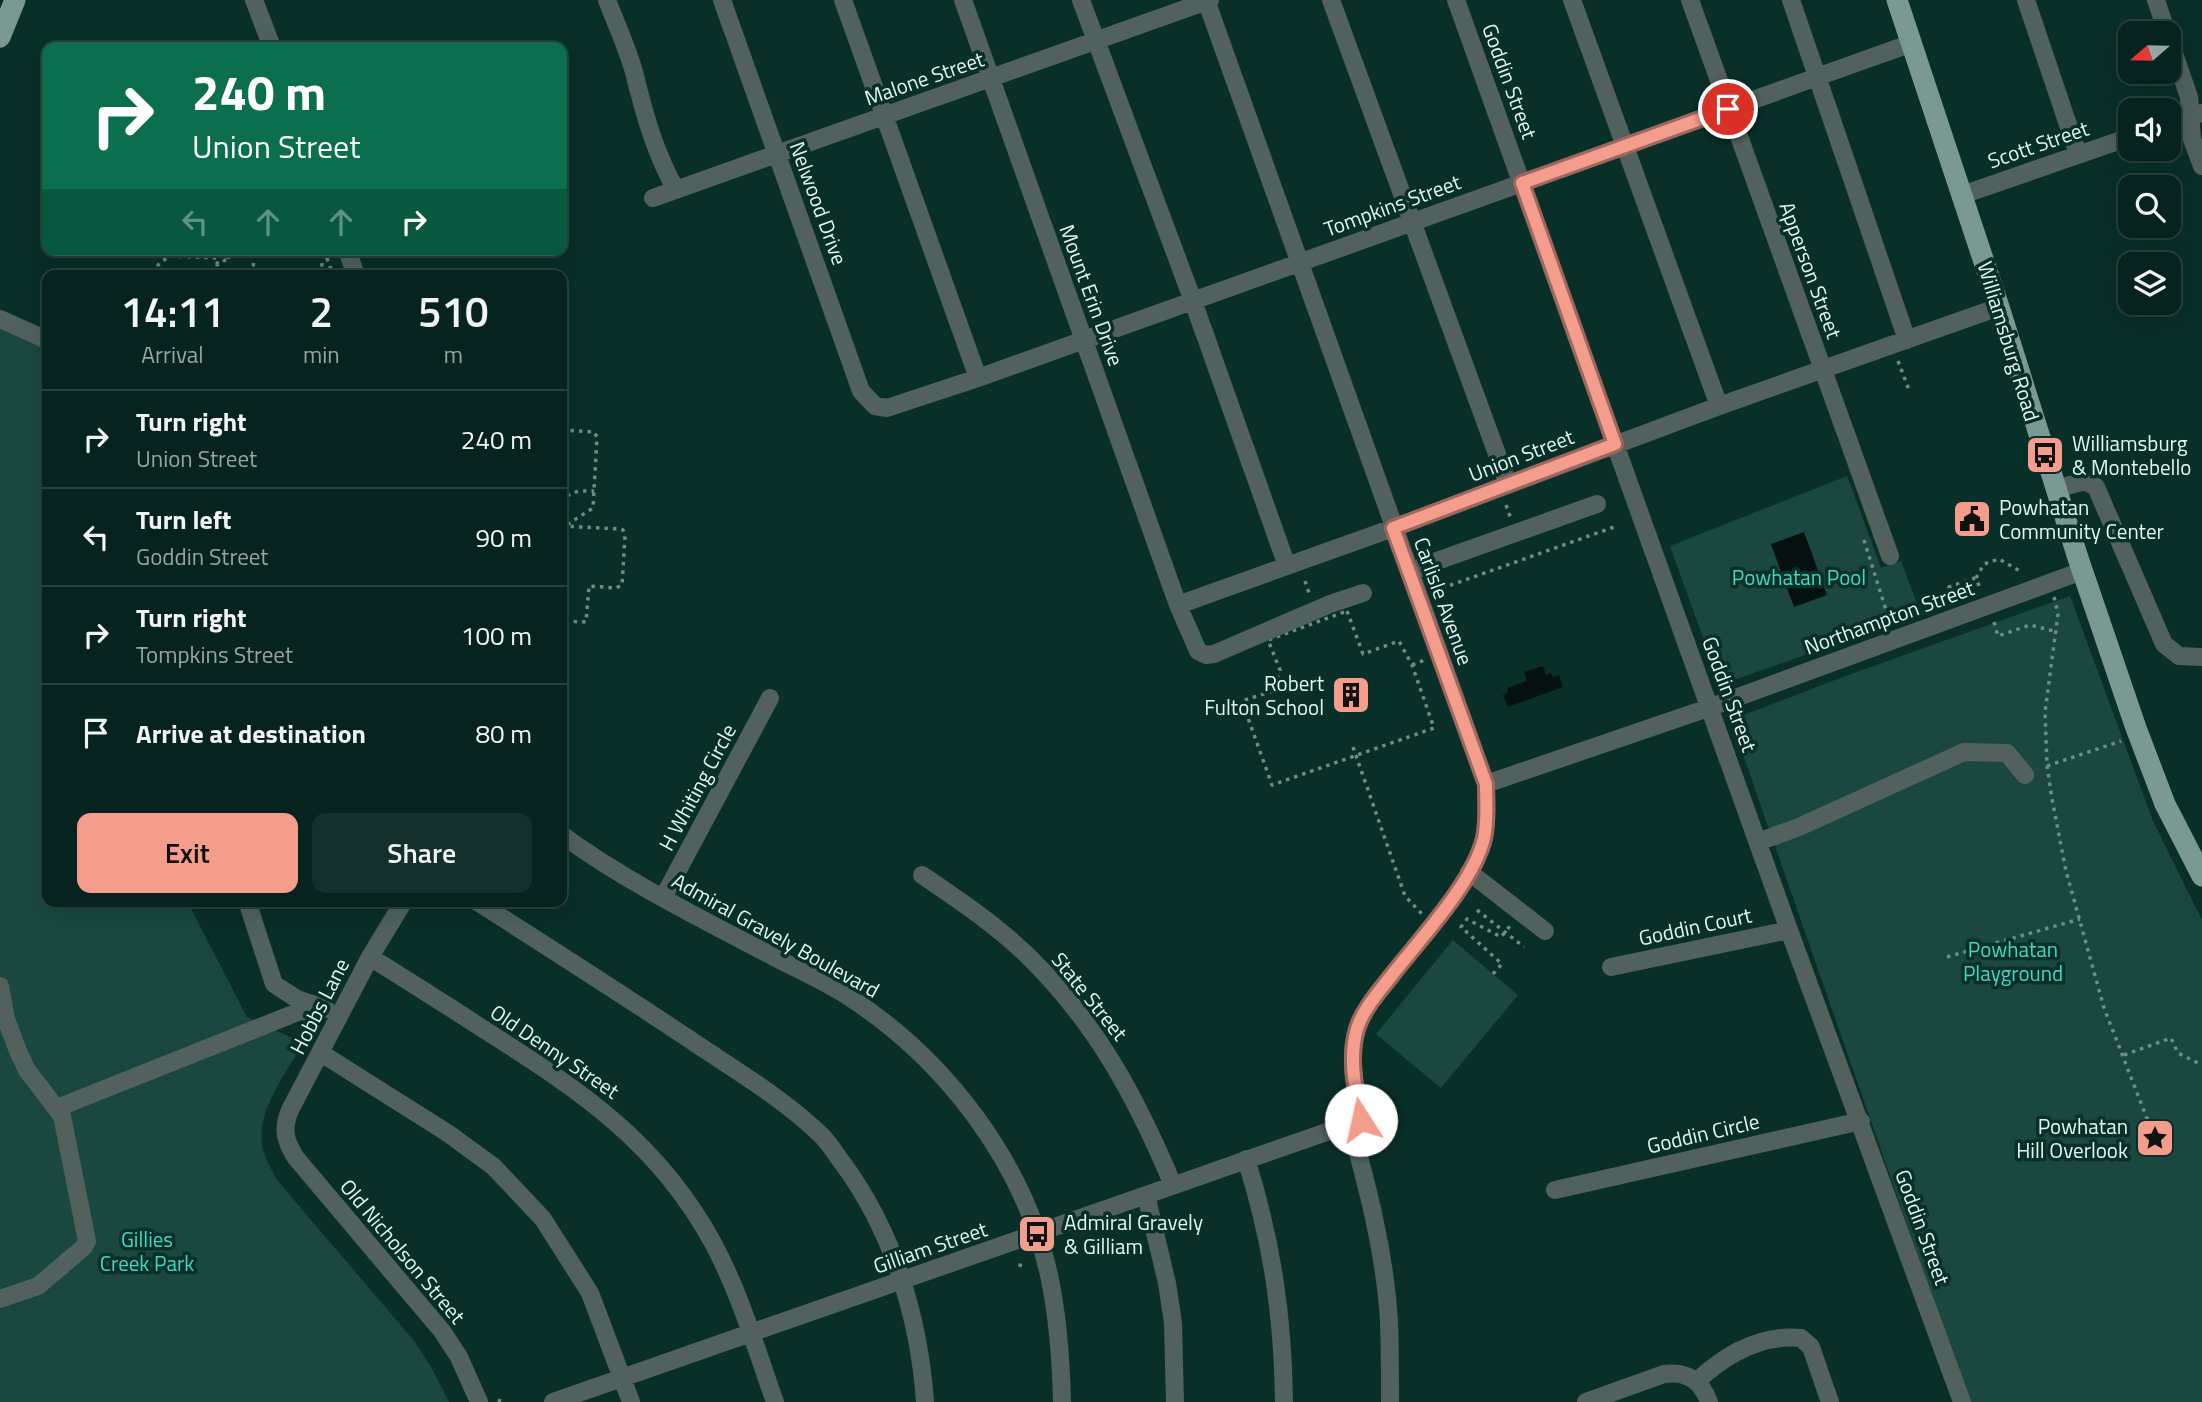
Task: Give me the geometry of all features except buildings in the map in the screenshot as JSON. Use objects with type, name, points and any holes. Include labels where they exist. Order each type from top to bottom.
[{"type":"main road","points":[[0,37],[15,0]]},
{"type":"main road","name":"Williamsburg Road","points":[[1897,0],[2136,729],[2165,804],[2202,876]]},
{"type":"street","points":[[254,0],[270,42]]},
{"type":"street","points":[[607,0],[633,71],[651,134],[676,190]]},
{"type":"street","name":"Nelwood Drive","points":[[722,0],[861,391],[875,406],[887,408]]},
{"type":"street","points":[[844,0],[978,378]]},
{"type":"street","name":"Mount Erin Drive","points":[[962,0],[1178,605],[1198,651],[1206,655],[1214,654],[1330,604],[1363,593]]},
{"type":"street","points":[[1081,0],[1193,301],[1287,566]]},
{"type":"street","name":"Malone Street","points":[[653,198],[1207,0]]},
{"type":"street","name":"Carlisle Avenue","points":[[1207,0],[1486,784],[1485,837],[1476,862],[1368,1007],[1357,1030],[1353,1055],[1355,1122],[1374,1214],[1389,1319],[1390,1402]]},
{"type":"street","points":[[1331,0],[1508,484]]},
{"type":"street","name":"Goddin Street","points":[[1456,0],[1789,930],[1962,1402]]},
{"type":"street","points":[[1572,0],[1719,406]]},
{"type":"street","name":"Apperson Street","points":[[1690,0],[1890,556]]},
{"type":"street","points":[[1791,0],[1907,340]]},
{"type":"street","points":[[2026,0],[2078,153]]},
{"type":"street","points":[[2156,0],[2163,21]]},
{"type":"street","name":"Tompkins Street","points":[[887,408],[1085,340],[1912,43]]},
{"type":"street","points":[[2181,73],[2196,115],[2192,139],[2202,166]]},
{"type":"street","name":"Scott Street","points":[[1962,195],[2118,141]]},
{"type":"street","name":"Union Street","points":[[1178,605],[1719,406],[1999,307]]},
{"type":"street","points":[[0,319],[42,338]]},
{"type":"street","points":[[2056,489],[2085,481],[2096,487],[2164,644],[2179,656],[2202,657]]},
{"type":"street","points":[[1410,574],[1423,566],[1597,504]]},
{"type":"street","name":"Northampton Street","points":[[1486,784],[1711,706],[2082,571]]},
{"type":"street","name":"H Whiting Circle","points":[[663,898],[770,698]]},
{"type":"street","points":[[1758,842],[1798,827],[1964,752],[2007,753],[2025,775]]},
{"type":"street","name":"Admiral Gravely Boulevard","points":[[567,839],[599,861],[663,898],[848,996],[913,1047],[946,1080],[977,1120],[1011,1174],[1037,1234],[1049,1273],[1056,1312],[1062,1402]]},
{"type":"street","points":[[1469,872],[1545,931]]},
{"type":"street","name":"State Street","points":[[922,874],[993,926],[1027,955],[1065,996],[1124,1079],[1173,1185]]},
{"type":"street","points":[[249,907],[274,984],[297,999],[333,1011]]},
{"type":"street","name":"Hobbs Lane","points":[[284,1135],[285,1122],[320,1053],[333,1011],[400,907]]},
{"type":"street","points":[[485,907],[761,1087],[823,1137],[855,1180],[885,1233],[903,1281],[918,1337],[925,1402]]},
{"type":"street","name":"Goddin Court","points":[[1611,967],[1789,930]]},
{"type":"street","name":"Old Denny Street","points":[[370,957],[579,1091],[643,1147],[669,1176],[713,1244],[751,1333],[775,1402]]},
{"type":"street","points":[[0,986],[6,1019],[27,1070],[62,1116],[88,1241],[85,1247],[38,1286],[0,1299]]},
{"type":"street","points":[[57,1108],[298,1012],[333,1011]]},
{"type":"street","points":[[320,1053],[449,1134],[494,1167],[543,1219],[590,1293],[631,1402]]},
{"type":"street","name":"Goddin Circle","points":[[1555,1190],[1861,1121]]},
{"type":"street","name":"Gilliam Street","points":[[553,1402],[1355,1122]]},
{"type":"street","name":"Old Nicholson Street","points":[[284,1135],[296,1158],[442,1331],[459,1357],[479,1402]]},
{"type":"street","points":[[1246,1159],[1260,1206],[1279,1298],[1284,1402]]},
{"type":"street","points":[[1146,1195],[1167,1283],[1173,1323],[1175,1402]]},
{"type":"street","points":[[1697,1381],[1714,1365],[1739,1350],[1777,1338],[1801,1338],[1811,1347],[1830,1402]]},
{"type":"street","points":[[1586,1402],[1664,1374],[1684,1374],[1697,1381],[1709,1402]]},
{"type":"path","points":[[158,270],[158,265],[169,256],[218,258],[217,270]]},
{"type":"path","points":[[217,265],[234,256]]},
{"type":"path","points":[[1897,359],[1909,390]]},
{"type":"path","points":[[567,430],[594,432],[597,436],[593,508],[567,524]]},
{"type":"path","points":[[567,494],[574,491],[594,491]]},
{"type":"path","points":[[567,526],[620,529],[625,536],[622,585],[617,588],[589,586],[586,622],[567,621]]},
{"type":"path","points":[[1432,591],[1617,526]]},
{"type":"path","points":[[1864,540],[1891,627]]},
{"type":"path","points":[[1952,596],[1949,587],[1976,578],[1983,564],[1994,559],[2020,571]]},
{"type":"path","points":[[1976,578],[1979,586]]},
{"type":"path","points":[[1305,581],[1307,588]]},
{"type":"path","points":[[2053,596],[2062,594]]},
{"type":"path","points":[[2056,605],[2045,712],[2047,766],[2066,871],[2104,1009],[2153,1134]]},
{"type":"path","points":[[1347,611],[1363,654],[1399,641],[1412,665],[1434,728],[1272,785],[1242,701],[1273,691],[1280,670],[1268,640],[1347,611]]},
{"type":"path","points":[[1993,619],[1998,636],[2030,625],[2054,631]]},
{"type":"path","points":[[1412,665],[1425,660]]},
{"type":"path","points":[[2047,766],[2125,740]]},
{"type":"path","points":[[1353,747],[1405,896],[1423,915]]},
{"type":"path","points":[[1477,910],[1524,947]]},
{"type":"path","points":[[1493,974],[1502,964],[1461,927],[1467,919],[1501,937],[1506,932]]},
{"type":"path","points":[[1947,957],[2080,919]]},
{"type":"path","points":[[2124,1055],[2171,1038],[2178,1053],[2202,1065]]},
{"type":"path","points":[[1020,1266],[1021,1259]]},
{"type":"green space","name":"Gillies Creek Park","points":[[0,319],[42,338],[42,907],[190,907],[247,1017],[303,1043],[267,1108],[261,1136],[266,1158],[277,1180],[415,1342],[449,1402],[0,1402]]},
{"type":"green space","name":"Powhatan Pool","points":[[1847,476],[1881,568],[1901,561],[1921,614],[1720,685],[1670,546]]},
{"type":"green space","name":"Powhatan Playground","points":[[2070,596],[2153,821],[2202,920],[2202,1402],[1969,1402],[1731,720]]},
{"type":"green space","points":[[1453,940],[1518,995],[1441,1088],[1376,1034]]},
{"type":"shaded area","points":[[1804,532],[1827,595],[1794,607],[1771,544]]},
{"type":"shaded area","points":[[1543,666],[1546,675],[1559,675],[1563,687],[1508,707],[1503,695],[1508,692],[1507,688],[1527,681],[1524,672]]},
{"type":"place","name":"Williamsburg & Montebello","points":[[2045,455]]},
{"type":"place","name":"Powhatan Community Center","points":[[1972,519]]},
{"type":"place","name":"Robert Fulton School","points":[[1351,695]]},
{"type":"place","name":"Powhatan Hill Overlook","points":[[2155,1138]]},
{"type":"place","name":"Admiral Gravely & Gilliam","points":[[1037,1234]]},
{"type":"route","points":[[1361,1120],[1354,1081],[1353,1055],[1357,1030],[1368,1007],[1476,862],[1485,837],[1487,808],[1486,784],[1393,528],[1615,444],[1522,183],[1728,109]]}]
